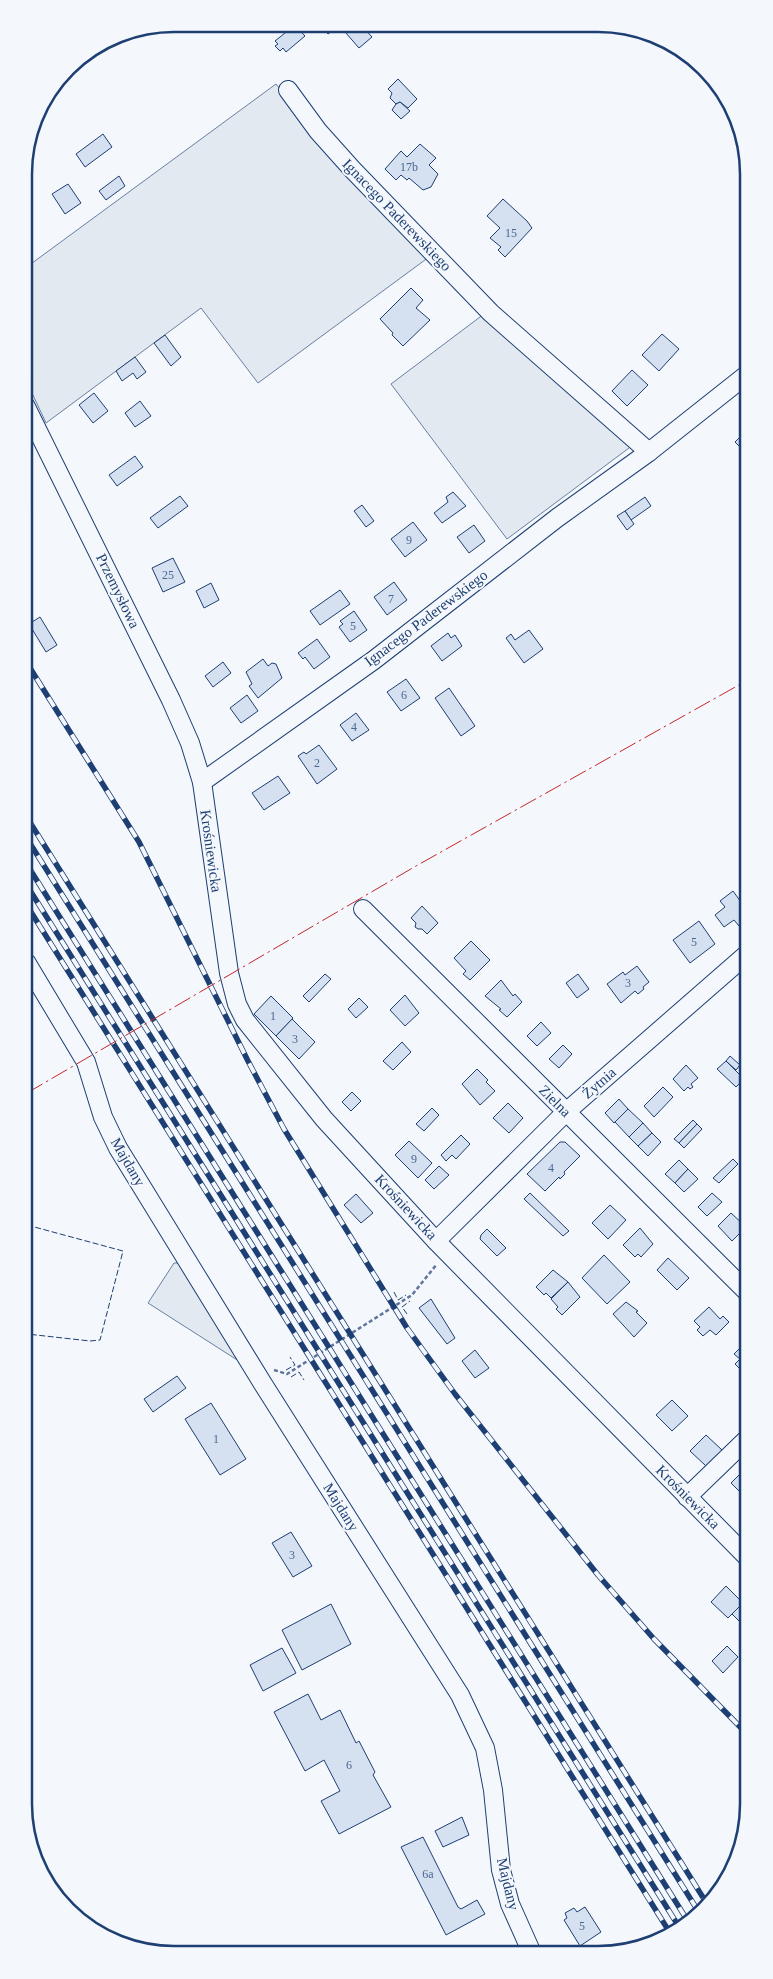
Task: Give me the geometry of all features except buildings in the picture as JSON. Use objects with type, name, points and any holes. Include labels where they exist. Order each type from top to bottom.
[{"type":"street","name":"Ignacego Paderewskiego","points":[[288,90],[318,131],[352,169],[491,313],[648,452]]},
{"type":"street","name":"Ignacego Paderewskiego","points":[[202,782],[374,660],[557,518],[648,452],[740,380]]},
{"type":"street","name":"Przemysłowa","points":[[33,421],[172,700],[190,743],[202,782]]},
{"type":"street","name":"Krośniewicka","points":[[202,782],[229,973],[237,1004],[245,1020],[324,1119],[442,1247],[740,1550]]},
{"type":"street","name":"Zielna","points":[[363,908],[740,1284]]},
{"type":"street","name":"Żytnia","points":[[442,1247],[566,1112],[740,959]]},
{"type":"street","name":"Majdany","points":[[33,973],[86,1062],[103,1117],[118,1148],[253,1368],[460,1695],[485,1748],[493,1790],[501,1870],[510,1904],[529,1946]]},
{"type":"street","points":[[687,1496],[740,1446]]},
{"type":"path","points":[[253,1368],[267,1367],[287,1374],[412,1295],[439,1261],[442,1247]]},
{"type":"shaded area","points":[[276,84],[326,150],[429,257],[258,383],[201,308],[46,423],[33,395],[33,262]]},
{"type":"shaded area","points":[[484,314],[633,445],[507,539],[391,384]]},
{"type":"shaded area","points":[[174,1263],[178,1263],[242,1363],[148,1303]]},
{"type":"railway","points":[[33,672],[139,842],[284,1129],[407,1328],[455,1394],[598,1575],[654,1639],[740,1727]]},
{"type":"railway","points":[[33,827],[704,1899]]},
{"type":"railway","points":[[33,848],[696,1908]]},
{"type":"railway","points":[[33,874],[685,1917]]},
{"type":"railway","points":[[33,894],[677,1923]]},
{"type":"railway","points":[[33,914],[668,1929]]},
{"type":"fence","points":[[32,1226],[123,1251],[100,1340],[90,1341],[32,1335]]},
{"type":"fence","points":[[394,1292],[398,1300],[406,1295]]},
{"type":"fence","points":[[407,1314],[402,1307],[410,1301]]},
{"type":"fence","points":[[286,1370],[295,1365],[290,1357]]},
{"type":"fence","points":[[291,1377],[299,1372],[304,1380]]},
{"type":"power","points":[[32,1090],[416,866],[740,684]]}]
